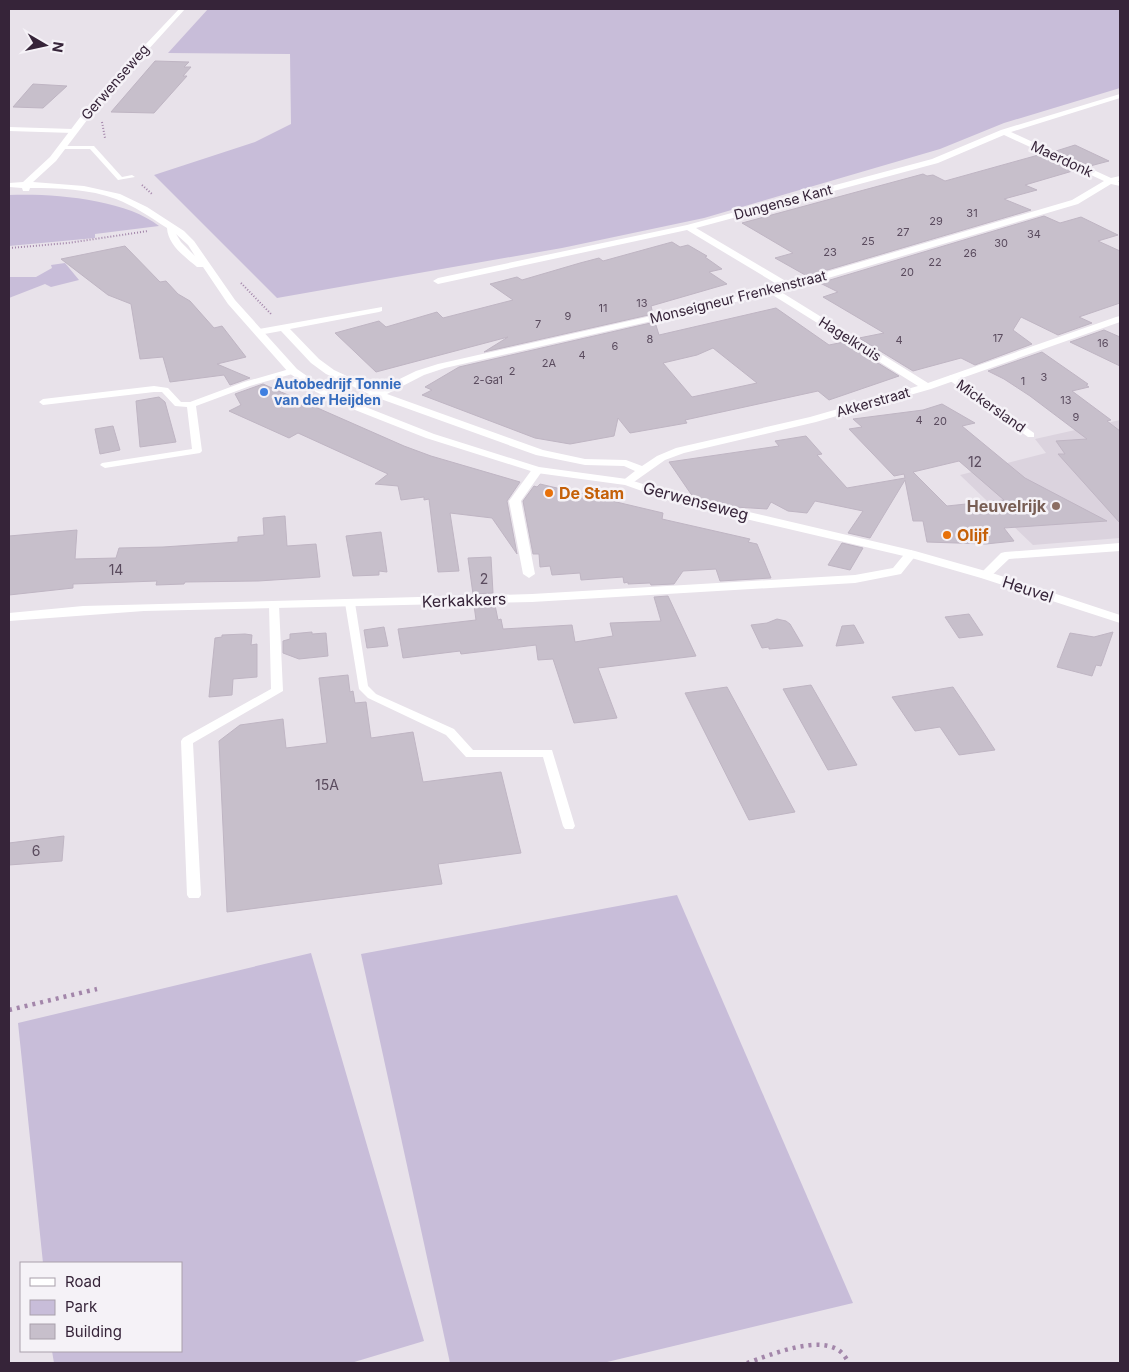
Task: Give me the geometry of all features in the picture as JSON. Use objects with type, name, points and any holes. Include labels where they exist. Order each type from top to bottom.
[{"type":"street","name":"Gerwenseweg","points":[[26,188],[63,147],[97,101],[182,9]]},
{"type":"street","name":"Dungense Kant","points":[[438,280],[688,227],[935,161],[1004,132],[1120,96]]},
{"type":"street","points":[[9,129],[73,131]]},
{"type":"street","name":"Maerdonk","points":[[1004,132],[1120,186]]},
{"type":"street","name":"Gerwenseweg","points":[[53,159],[40,185],[102,192],[117,196],[144,209],[171,228],[171,236],[184,251],[214,276],[231,302],[293,371],[320,390],[354,406],[430,436],[536,470],[627,482],[678,499],[911,554],[985,575]]},
{"type":"street","name":"Monseigneur Frenkenstraat","points":[[354,406],[420,373],[442,366],[788,287],[1075,202],[1110,181],[1120,178]]},
{"type":"street","points":[[9,185],[26,188]]},
{"type":"street","points":[[9,193],[40,185]]},
{"type":"street","name":"Gerwenseweg","points":[[26,188],[93,198],[144,209]]},
{"type":"street","points":[[688,227],[788,287]]},
{"type":"street","name":"Hagelkruis","points":[[773,291],[927,387]]},
{"type":"street","points":[[259,332],[378,309]]},
{"type":"street","name":"Akkerstraat","points":[[627,482],[642,470],[680,450],[812,420],[927,387],[1118,321]]},
{"type":"street","name":"Gerwenseweg","points":[[284,328],[315,361],[330,372],[377,394],[540,453],[585,462],[626,463],[642,470]]},
{"type":"street","points":[[529,574],[515,501],[536,470]]},
{"type":"street","name":"Heuvel","points":[[1120,547],[1004,556],[985,575],[1120,620]]},
{"type":"street","name":"Kerkakkers","points":[[9,617],[135,607],[532,598],[855,579],[897,571],[911,554]]},
{"type":"lane","points":[[63,147],[92,147],[120,179],[132,177]]},
{"type":"lane","points":[[42,402],[154,388],[165,390],[178,404],[190,405],[247,384],[293,371]]},
{"type":"lane","name":"Mickersland","points":[[952,378],[1031,434]]},
{"type":"lane","points":[[106,465],[197,451],[190,405]]},
{"type":"lane","points":[[350,603],[363,687],[372,696],[450,732],[470,754],[548,753],[569,826]]},
{"type":"lane","points":[[194,896],[187,741],[277,691],[274,605]]},
{"type":"path","name":"Gerwenseweg","points":[[103,130],[107,144]]},
{"type":"path","points":[[132,177],[154,196]]},
{"type":"path","points":[[9,248],[171,228]]},
{"type":"path","points":[[238,281],[284,328]]},
{"type":"path","points":[[9,1010],[97,989]]},
{"type":"path","points":[[747,1363],[781,1351],[818,1344],[832,1347],[849,1363]]},
{"type":"shaded area","name":"Heuvelrijk","points":[[1120,420],[1120,538],[1033,545],[960,475],[1046,453],[1035,439]]},
{"type":"green space","points":[[208,9],[1120,9],[1120,88],[1004,123],[940,149],[704,218],[562,248],[277,298],[154,175],[255,142],[291,124],[290,54],[168,53]]},
{"type":"green space","points":[[9,195],[46,195],[108,204],[128,209],[159,226],[95,234],[95,238],[9,246]]},
{"type":"green space","points":[[65,263],[79,280],[51,287],[45,284],[9,298],[9,277],[36,277],[52,268],[51,265]]},
{"type":"green space","points":[[677,895],[853,1303],[603,1363],[450,1363],[361,954]]},
{"type":"green space","points":[[311,953],[424,1341],[351,1363],[54,1363],[52,1352],[182,1352],[182,1262],[43,1262],[18,1023]]},
{"type":"building","points":[[155,61],[189,62],[184,67],[191,67],[183,76],[187,76],[154,113],[111,112]]},
{"type":"building","points":[[33,84],[67,86],[43,108],[13,107]]},
{"type":"building","points":[[1075,145],[1109,161],[1090,166],[1056,151]]},
{"type":"building","points":[[1042,154],[1076,170],[1025,185],[1037,190],[1004,199],[1031,210],[807,276],[775,258],[793,253],[742,223],[923,174],[927,176],[933,175],[945,181]]},
{"type":"building","points":[[1044,216],[1060,223],[1081,217],[1118,235],[1098,241],[1120,251],[1120,303],[1079,317],[1092,323],[1058,335],[1021,317],[1013,330],[1032,344],[975,365],[961,358],[913,371],[859,338],[884,333],[823,297],[838,292],[820,283]]},
{"type":"building","points":[[672,242],[680,247],[688,245],[707,256],[705,257],[722,269],[709,272],[727,284],[651,306],[653,314],[484,352],[508,337],[376,372],[335,333],[379,321],[386,327],[437,312],[443,318],[513,300],[490,284],[517,277],[522,280],[599,258],[603,261]]},
{"type":"building","points":[[125,246],[160,282],[166,281],[178,294],[190,301],[214,328],[222,326],[246,357],[217,364],[250,378],[230,385],[224,375],[170,382],[163,357],[140,359],[131,304],[108,295],[61,259]]},
{"type":"building","points":[[776,308],[829,345],[844,342],[899,376],[829,400],[818,391],[685,420],[687,423],[630,433],[618,418],[614,436],[570,444],[535,438],[422,395],[432,390],[425,387],[459,367],[655,322],[659,335]],"holes":[[[713,348],[757,383],[692,397],[663,363],[697,355]]]},
{"type":"building","points":[[1104,330],[1120,337],[1120,366],[1070,342]]},
{"type":"building","points":[[1042,352],[1088,384],[1086,385],[1089,387],[1072,391],[1111,420],[1107,421],[1120,431],[1120,523],[1058,454],[1065,454],[1056,441],[1087,439],[1030,396],[988,371]]},
{"type":"building","points":[[263,384],[404,446],[431,456],[520,482],[507,501],[517,554],[492,518],[450,513],[459,571],[438,572],[429,499],[424,500],[424,497],[401,500],[398,486],[375,484],[388,474],[298,433],[289,438],[229,411],[241,405],[235,394]]},
{"type":"building","points":[[159,397],[165,402],[176,442],[140,447],[136,401]]},
{"type":"building","points":[[942,404],[975,423],[962,426],[1025,478],[1107,521],[1004,528],[1014,541],[986,544],[927,542],[923,521],[913,521],[905,480],[870,538],[848,533],[863,511],[815,501],[807,513],[788,511],[771,502],[767,509],[735,507],[693,497],[669,462],[779,446],[775,441],[806,436],[822,454],[817,455],[847,488],[905,478],[904,474],[894,476],[849,429],[862,427],[853,419],[923,410]],"holes":[[[959,461],[1004,500],[947,506],[913,472]]]},
{"type":"building","points":[[113,426],[120,450],[100,454],[95,429]]},
{"type":"building","points":[[540,484],[663,513],[662,519],[750,539],[748,542],[757,544],[771,578],[720,581],[716,569],[683,571],[674,584],[651,585],[650,583],[624,583],[623,577],[581,580],[580,573],[552,575],[550,566],[540,567],[539,554],[533,554],[523,501],[534,486],[537,487]]},
{"type":"building","points":[[285,516],[287,546],[316,544],[320,577],[258,581],[185,582],[184,584],[156,585],[157,581],[73,584],[73,588],[9,595],[9,536],[77,530],[75,559],[116,558],[119,548],[238,542],[238,537],[264,535],[263,518]]},
{"type":"building","points":[[381,532],[387,572],[379,571],[379,575],[353,576],[346,536]]},
{"type":"building","points":[[842,543],[863,548],[850,570],[828,565]]},
{"type":"building","points":[[491,557],[493,593],[473,594],[468,558]]},
{"type":"building","points":[[668,596],[696,656],[598,668],[617,718],[574,723],[553,659],[538,660],[536,645],[461,654],[460,651],[403,658],[398,629],[476,620],[474,605],[495,605],[498,620],[501,619],[503,629],[572,625],[575,642],[613,636],[610,623],[661,621],[654,597]]},
{"type":"building","points":[[969,614],[983,635],[959,638],[945,617]]},
{"type":"building","points":[[777,619],[790,624],[803,646],[762,648],[751,625],[767,623]]},
{"type":"building","points":[[854,625],[864,643],[836,646],[842,626]]},
{"type":"building","points":[[384,627],[388,646],[367,648],[364,630]]},
{"type":"building","points":[[312,632],[312,634],[326,633],[328,656],[299,659],[283,653],[283,641],[290,639],[290,634]]},
{"type":"building","points":[[1113,632],[1101,666],[1096,665],[1092,676],[1057,667],[1070,633],[1094,637]]},
{"type":"building","points":[[222,635],[252,635],[251,645],[257,644],[257,677],[233,679],[232,695],[209,697],[215,638],[222,637]]},
{"type":"building","points":[[348,675],[350,692],[353,691],[355,703],[366,702],[371,738],[413,732],[423,782],[501,772],[521,853],[438,864],[442,884],[227,912],[219,741],[240,725],[283,719],[286,748],[327,743],[319,678]]},
{"type":"building","points":[[811,685],[857,765],[828,770],[783,689]]},
{"type":"building","points":[[727,687],[795,812],[749,820],[685,693]]},
{"type":"building","points":[[953,687],[995,750],[959,755],[940,727],[915,731],[892,697]]},
{"type":"building","points":[[64,836],[62,861],[9,865],[9,843]]},
{"type":"place","name":"Autobedrijf Tonnie van der Heijden","points":[[264,392]]},
{"type":"place","name":"De Stam","points":[[549,493]]},
{"type":"place","name":"Heuvelrijk","points":[[1056,506]]},
{"type":"place","name":"Olijf","points":[[947,535]]}]
